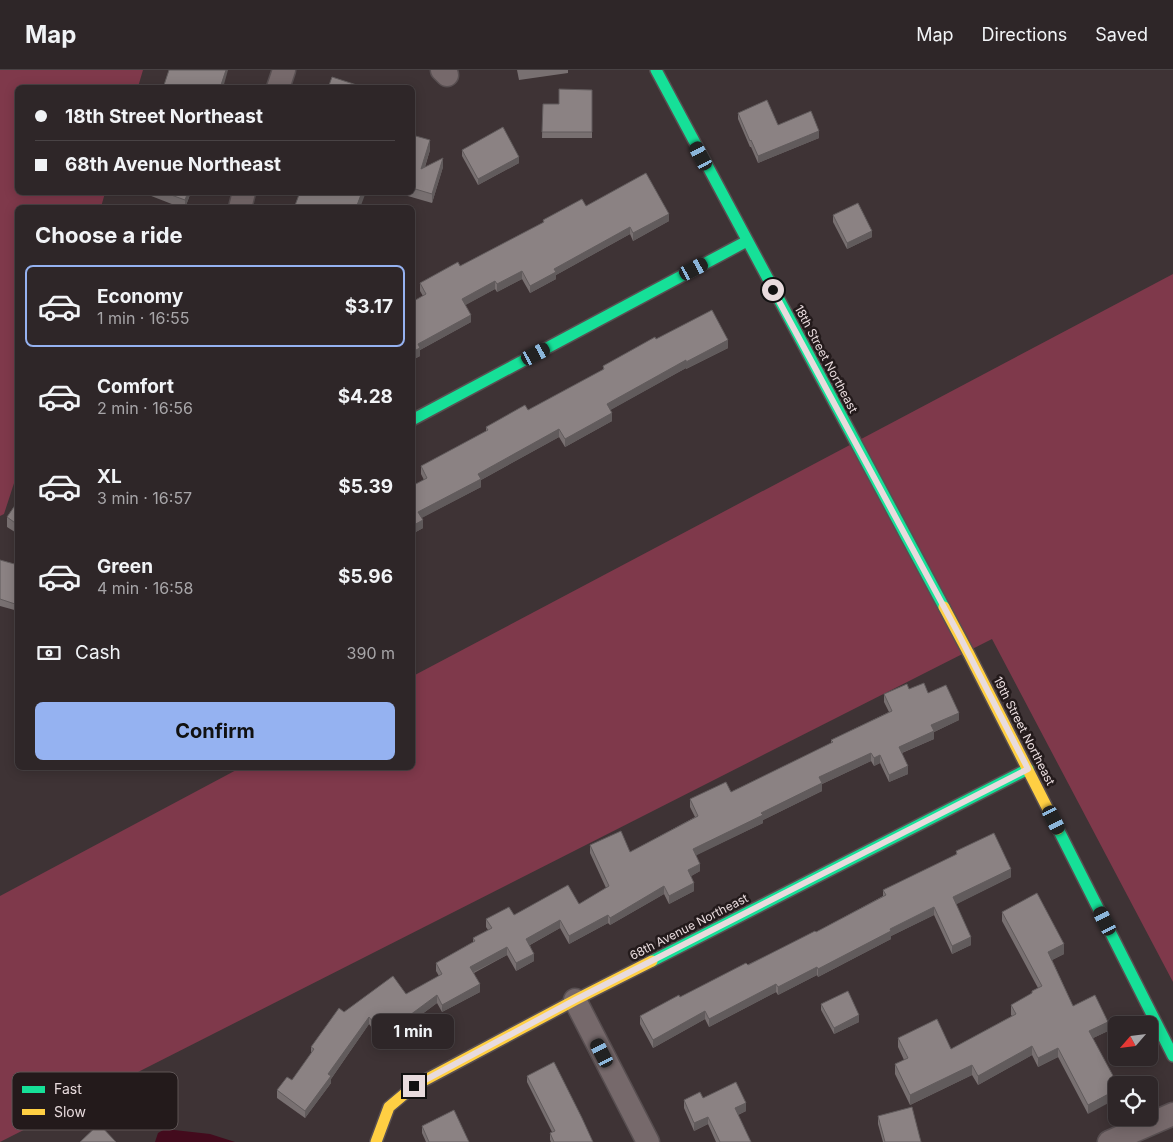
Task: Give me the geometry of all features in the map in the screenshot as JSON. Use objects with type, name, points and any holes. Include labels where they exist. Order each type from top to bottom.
[{"type":"street","points":[[279,85],[284,70]]},
{"type":"street","name":"18th Street Northeast","points":[[656,70],[958,633]]},
{"type":"street","points":[[415,418],[747,241]]},
{"type":"street","name":"19th Street Northeast","points":[[958,633],[1173,1056]]},
{"type":"street","name":"68th Avenue Northeast","points":[[376,1142],[389,1107],[414,1086],[575,1000],[1028,769]]},
{"type":"street","points":[[575,1000],[648,1142]]},
{"type":"street","points":[[1109,1142],[1173,1114]]},
{"type":"shaded area","points":[[0,70],[143,70],[139,85],[15,85],[15,195],[104,195],[102,205],[15,205],[15,480],[4,514],[0,516]]},
{"type":"shaded area","points":[[1173,274],[1173,982],[992,639],[138,1072],[12,1072],[12,1130],[24,1130],[0,1142],[0,896],[236,770],[415,770],[415,675]]},
{"type":"shaded area","points":[[163,1130],[174,1130],[210,1134],[235,1142],[155,1142],[158,1133]]},
{"type":"building","points":[[169,70],[226,70],[221,85],[164,85]]},
{"type":"building","points":[[332,77],[357,85],[329,85]]},
{"type":"building","points":[[559,89],[592,90],[592,132],[542,132],[543,104],[559,104]]},
{"type":"building","points":[[767,100],[778,125],[811,111],[819,131],[758,156],[738,113]]},
{"type":"building","points":[[503,127],[519,157],[478,179],[462,150]]},
{"type":"building","points":[[415,136],[430,140],[421,169],[443,158],[432,194],[415,189]]},
{"type":"building","points":[[646,173],[669,214],[633,233],[630,227],[554,269],[556,272],[530,286],[522,271],[497,284],[495,281],[462,299],[471,315],[418,344],[420,348],[415,350],[415,300],[426,294],[420,283],[458,262],[460,266],[544,222],[543,220],[582,199],[586,206]]},
{"type":"building","points":[[171,195],[187,195],[185,200]]},
{"type":"building","points":[[299,195],[361,195],[357,205],[295,205]]},
{"type":"building","points":[[858,203],[872,231],[847,243],[833,215]]},
{"type":"building","points":[[712,310],[728,340],[686,362],[686,360],[607,404],[612,413],[565,439],[559,429],[478,474],[481,479],[418,512],[423,520],[415,524],[415,484],[427,478],[421,466],[488,430],[486,427],[525,405],[528,410],[604,369],[603,366],[655,337],[656,339]]},
{"type":"building","points":[[15,505],[15,523],[7,517]]},
{"type":"building","points":[[0,560],[15,564],[15,604],[0,599]]},
{"type":"building","points":[[924,683],[928,693],[946,685],[959,713],[931,725],[934,731],[899,747],[908,766],[889,775],[880,755],[874,758],[871,753],[819,777],[822,783],[761,813],[763,815],[693,849],[700,864],[688,870],[694,883],[669,896],[664,886],[610,918],[608,915],[569,936],[560,920],[526,939],[534,954],[516,963],[507,947],[470,967],[480,984],[442,1005],[437,995],[383,1035],[369,1017],[328,1074],[331,1076],[305,1111],[277,1090],[287,1077],[292,1080],[314,1049],[311,1047],[339,1008],[344,1012],[393,976],[406,994],[442,974],[436,963],[475,941],[473,938],[492,928],[486,919],[509,907],[514,915],[568,885],[579,904],[609,886],[590,845],[621,831],[630,852],[698,816],[690,799],[726,782],[731,792],[833,742],[831,740],[892,711],[884,694],[907,684],[909,689]]},
{"type":"building","points":[[994,833],[1011,869],[953,897],[971,937],[952,946],[934,907],[818,969],[817,967],[778,987],[776,984],[709,1019],[705,1011],[653,1040],[640,1016],[746,963],[748,965],[816,932],[886,895],[883,890],[957,854],[956,851]]},
{"type":"building","points":[[1037,893],[1064,944],[1048,952],[1073,1006],[1095,995],[1108,1022],[1089,1031],[1113,1076],[1108,1076],[1108,1094],[1088,1105],[1058,1048],[1038,1058],[1032,1046],[978,1076],[972,1065],[910,1095],[895,1064],[908,1058],[898,1038],[937,1019],[951,1049],[1016,1014],[1011,1005],[1042,986],[1002,912]]},
{"type":"building","points":[[848,991],[859,1015],[834,1028],[821,1004]]},
{"type":"building","points":[[554,1062],[593,1142],[554,1142],[550,1133],[555,1131],[527,1076]]},
{"type":"building","points":[[736,1082],[746,1103],[735,1108],[751,1142],[720,1142],[708,1117],[694,1123],[684,1100],[700,1092],[703,1098]]},
{"type":"building","points":[[912,1107],[921,1142],[885,1142],[878,1116]]},
{"type":"building","points":[[454,1110],[469,1142],[429,1142],[422,1126]]},
{"type":"building","points":[[93,1130],[105,1130],[116,1142],[80,1142]]},
{"type":"traffic: fast","points":[[656,70],[944,607]]},
{"type":"traffic: fast","points":[[415,418],[747,241]]},
{"type":"traffic: fast","points":[[652,961],[1028,769]]},
{"type":"traffic: fast","points":[[1058,829],[1173,1056]]},
{"type":"traffic: slow","points":[[944,607],[1058,829]]},
{"type":"traffic: slow","points":[[376,1142],[389,1107],[414,1086],[652,961]]},
{"type":"route","points":[[414,1086],[575,1000],[1028,769],[958,633],[773,290]]}]
